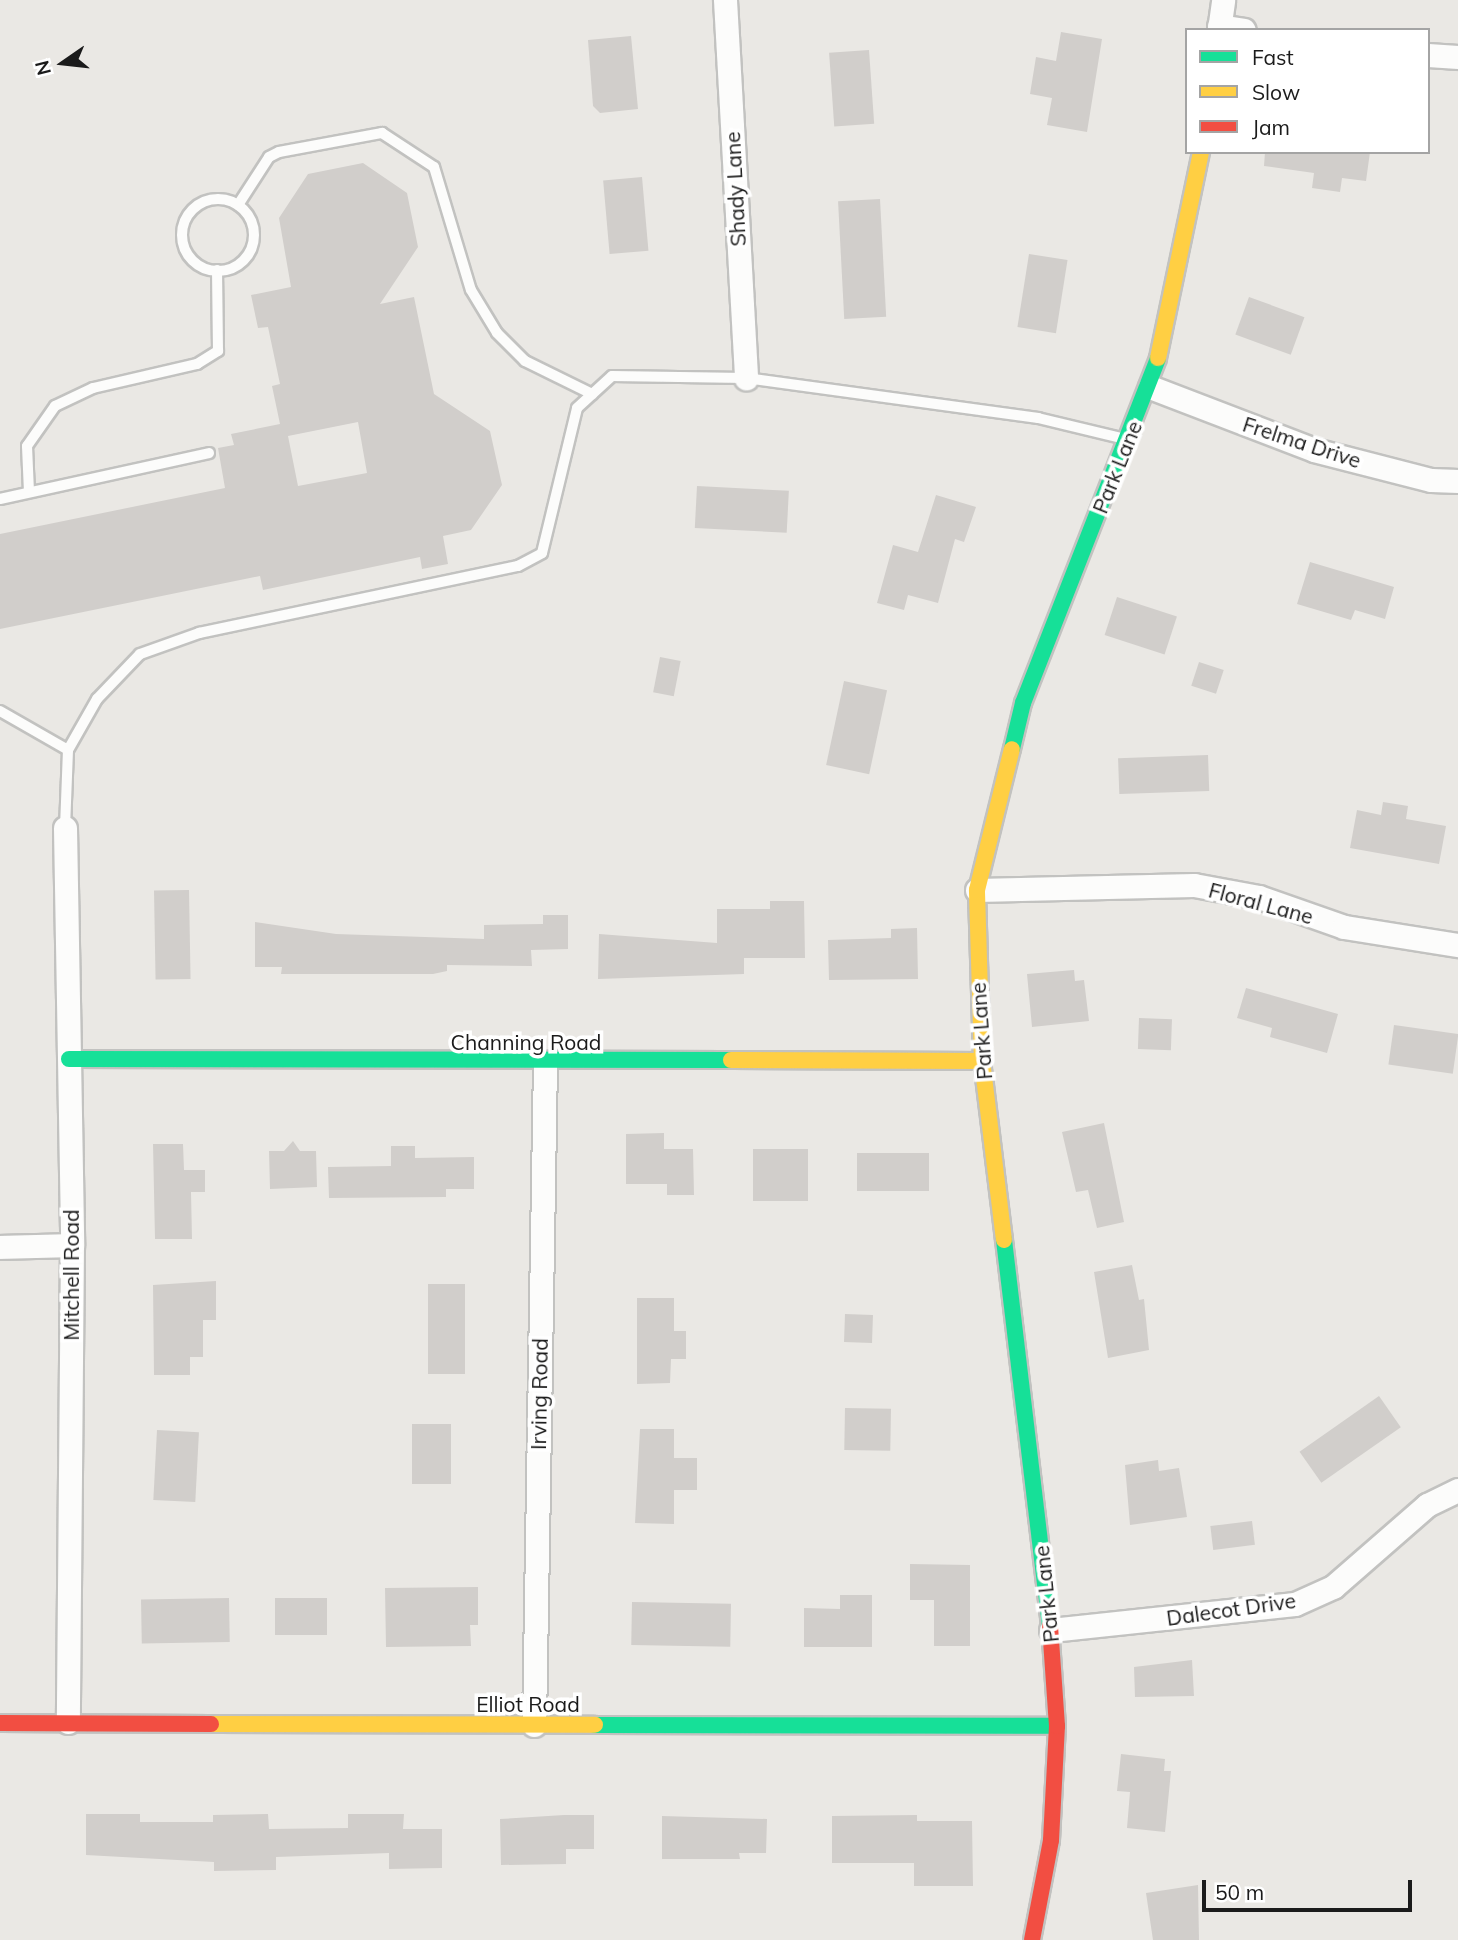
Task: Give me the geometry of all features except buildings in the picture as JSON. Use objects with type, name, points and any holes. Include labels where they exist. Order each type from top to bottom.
[{"type":"street","name":"Shady Lane","points":[[725,0],[746,378]]},
{"type":"street","points":[[1219,28],[1223,0]]},
{"type":"street","points":[[1430,55],[1458,57]]},
{"type":"street","name":"Park Lane","points":[[1032,1940],[1051,1840],[1056,1726],[1051,1630],[982,1061],[977,890],[1023,703],[1150,387],[1188,240],[1201,154]]},
{"type":"street","name":"Frelma Drive","points":[[1150,387],[1314,450],[1431,480],[1458,481]]},
{"type":"street","name":"Mitchell Road","points":[[65,828],[72,1245],[68,1723]]},
{"type":"street","name":"Floral Lane","points":[[977,890],[1194,885],[1259,897],[1344,927],[1458,945]]},
{"type":"street","name":"Channing Road","points":[[69,1059],[545,1063],[982,1061]]},
{"type":"street","name":"Irving Road","points":[[534,1726],[545,1063]]},
{"type":"street","points":[[0,1247],[72,1245]]},
{"type":"street","name":"Dalecot Drive","points":[[1051,1630],[1294,1604],[1333,1587],[1427,1505],[1458,1490]]},
{"type":"street","name":"Elliot Road","points":[[0,1723],[1056,1726]]},
{"type":"lane","points":[[238,205],[269,157],[279,152],[382,133],[434,167],[471,290],[497,333],[525,361],[592,394]]},
{"type":"lane","points":[[207,200],[238,205],[254,226],[251,250],[235,267],[217,270],[192,260],[183,226],[207,200]]},
{"type":"lane","points":[[29,492],[27,446],[55,406],[93,388],[197,364],[218,351],[217,270]]},
{"type":"lane","points":[[65,828],[68,750],[97,699],[140,654],[199,634],[518,566],[542,553],[577,408],[612,376],[746,378],[1038,418],[1129,440]]},
{"type":"lane","points":[[0,499],[209,453]]},
{"type":"lane","points":[[0,711],[68,750]]},
{"type":"traffic: fast","points":[[1012,749],[1023,703],[1158,358]]},
{"type":"traffic: fast","points":[[69,1059],[731,1060]]},
{"type":"traffic: fast","points":[[1004,1240],[1050,1625]]},
{"type":"traffic: fast","points":[[595,1725],[1057,1726]]},
{"type":"traffic: slow","points":[[1158,358],[1201,154]]},
{"type":"traffic: slow","points":[[1004,1240],[982,1061],[977,890],[1012,749]]},
{"type":"traffic: slow","points":[[731,1060],[982,1061]]},
{"type":"traffic: slow","points":[[211,1724],[595,1725]]},
{"type":"traffic: jam","points":[[1032,1940],[1051,1840],[1057,1726],[1050,1625]]},
{"type":"traffic: jam","points":[[0,1723],[211,1724]]}]
